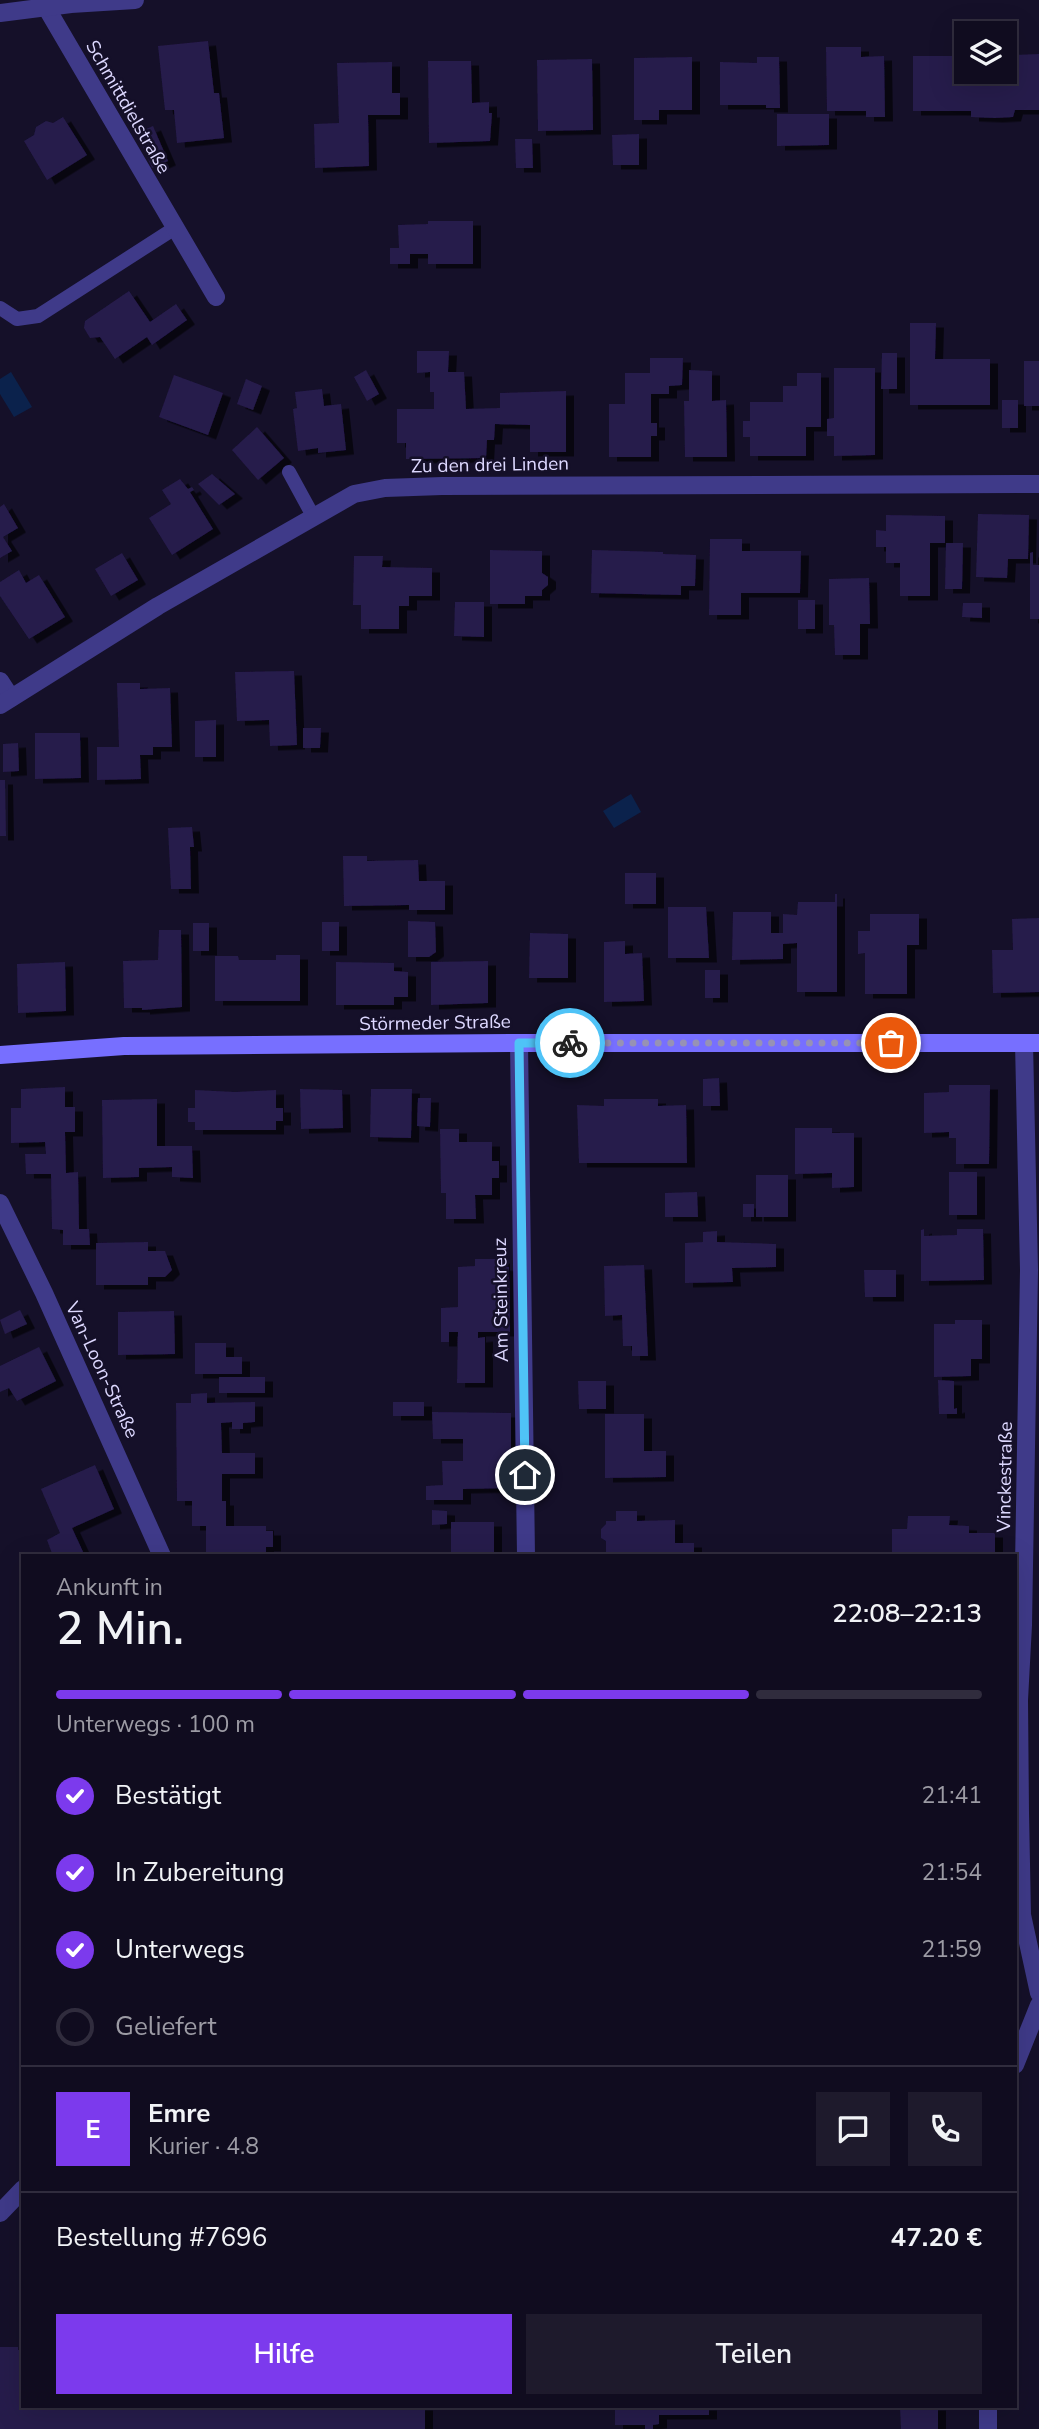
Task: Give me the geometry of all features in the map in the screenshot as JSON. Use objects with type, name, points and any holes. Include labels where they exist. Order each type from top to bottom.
[{"type":"main road","name":"Störmeder Straße","points":[[0,1055],[124,1046],[1032,1043]]},
{"type":"street","points":[[0,13],[71,2],[135,0]]},
{"type":"street","name":"Schmittdielstraße","points":[[46,7],[216,297]]},
{"type":"street","name":"Zu den drei Linden","points":[[6,701],[158,607],[354,494],[385,488],[1039,484]]},
{"type":"street","points":[[0,681],[6,701]]},
{"type":"street","name":"Am Steinkreuz","points":[[519,1043],[526,1554]]},
{"type":"street","name":"Vinckestraße","points":[[1032,1043],[1034,1270],[1031,1625],[1019,1700],[1022,1915],[1039,1993]]},
{"type":"street","name":"Van-Loon-Straße","points":[[0,1203],[161,1554]]},
{"type":"street","points":[[1017,2060],[1039,2005]]},
{"type":"street","points":[[0,2213],[21,2191]]},
{"type":"street","points":[[988,2408],[988,2429]]},
{"type":"lane","points":[[0,308],[16,319],[38,316],[175,228]]},
{"type":"lane","points":[[289,472],[313,516]]},
{"type":"water","points":[[11,372],[32,407],[14,417],[0,394],[0,379]]},
{"type":"water","points":[[631,794],[641,812],[614,828],[603,811]]},
{"type":"building","points":[[208,41],[214,93],[219,93],[224,138],[177,143],[174,110],[165,110],[158,46]]},
{"type":"building","points":[[826,47],[861,47],[861,57],[884,56],[885,117],[866,117],[866,111],[827,111]]},
{"type":"building","points":[[1039,54],[1039,110],[1015,110],[1013,117],[995,118],[971,117],[971,111],[913,111],[913,56],[954,56],[954,84],[1013,86],[1017,84],[1017,55]]},
{"type":"building","points":[[692,57],[692,110],[659,110],[659,120],[634,120],[634,58]]},
{"type":"building","points":[[757,57],[779,57],[780,108],[766,108],[766,105],[720,105],[720,62],[757,63]]},
{"type":"building","points":[[592,59],[593,130],[538,131],[537,60]]},
{"type":"building","points":[[428,61],[471,61],[472,103],[489,102],[489,113],[492,113],[490,141],[429,143]]},
{"type":"building","points":[[392,62],[392,93],[400,93],[400,115],[368,115],[369,166],[315,168],[314,124],[339,123],[337,63]]},
{"type":"building","points":[[777,114],[829,114],[829,145],[777,146]]},
{"type":"building","points":[[63,117],[87,155],[47,180],[24,141],[34,135],[36,127],[46,121],[53,123]]},
{"type":"building","points":[[153,126],[168,161],[152,168],[137,133]]},
{"type":"building","points":[[639,134],[639,165],[613,165],[612,135]]},
{"type":"building","points":[[515,139],[532,139],[533,168],[516,168]]},
{"type":"building","points":[[428,221],[473,221],[473,264],[428,264],[428,254],[410,254],[410,264],[390,264],[390,248],[399,248],[398,225],[428,224]]},
{"type":"building","points":[[129,291],[150,322],[176,304],[187,320],[152,345],[147,337],[115,359],[100,337],[90,338],[84,328],[85,321]]},
{"type":"building","points":[[910,323],[936,323],[935,359],[990,359],[990,405],[910,405]]},
{"type":"building","points":[[417,351],[449,351],[448,372],[464,372],[466,409],[500,408],[500,393],[566,391],[566,452],[530,452],[530,425],[495,424],[494,440],[487,440],[486,458],[406,459],[406,443],[397,443],[397,409],[434,409],[434,392],[430,392],[430,372],[417,373]]},
{"type":"building","points":[[882,353],[897,353],[897,389],[881,389]]},
{"type":"building","points":[[650,358],[683,358],[682,385],[669,386],[669,394],[651,394],[651,423],[657,423],[657,436],[651,436],[651,457],[609,457],[609,404],[625,404],[625,373],[650,373]]},
{"type":"building","points":[[1024,361],[1039,361],[1039,406],[1024,406]]},
{"type":"building","points":[[834,368],[875,368],[875,455],[834,456],[834,436],[827,436],[827,419],[834,418]]},
{"type":"building","points":[[366,370],[379,394],[367,401],[354,377]]},
{"type":"building","points":[[689,370],[712,371],[712,401],[726,400],[727,457],[685,457],[684,401],[689,401]]},
{"type":"building","points":[[797,373],[821,373],[821,427],[806,427],[806,456],[750,456],[750,437],[743,437],[743,421],[750,421],[750,402],[783,402],[783,386],[797,386]]},
{"type":"building","points":[[174,375],[223,393],[208,435],[159,417]]},
{"type":"building","points":[[246,379],[262,386],[253,410],[237,404]]},
{"type":"building","points":[[322,389],[324,406],[341,404],[346,450],[318,453],[318,448],[298,451],[293,409],[297,408],[295,392]]},
{"type":"building","points":[[1002,400],[1018,400],[1018,428],[1002,428]]},
{"type":"building","points":[[257,427],[284,458],[258,480],[232,450]]},
{"type":"building","points":[[212,474],[235,494],[219,505],[198,484]]},
{"type":"building","points":[[180,479],[188,489],[192,487],[194,490],[190,492],[213,529],[172,555],[149,518],[171,504],[162,490]]},
{"type":"building","points":[[4,504],[18,528],[3,537],[12,551],[0,558],[0,507]]},
{"type":"building","points":[[978,514],[1029,515],[1028,559],[1008,559],[1007,578],[976,577]]},
{"type":"building","points":[[886,515],[945,516],[945,543],[930,543],[930,596],[900,596],[900,563],[886,563],[886,547],[876,547],[876,530],[886,531]]},
{"type":"building","points":[[710,539],[742,539],[742,551],[801,551],[800,593],[741,593],[741,615],[709,615]]},
{"type":"building","points":[[946,543],[963,543],[962,589],[945,589]]},
{"type":"building","points":[[490,550],[542,551],[542,573],[548,577],[548,585],[542,590],[542,596],[525,596],[525,604],[490,604]]},
{"type":"building","points":[[592,550],[696,555],[695,586],[681,586],[681,595],[591,593]]},
{"type":"building","points":[[1033,552],[1033,565],[1039,565],[1039,619],[1030,619],[1030,553]]},
{"type":"building","points":[[122,553],[138,580],[111,596],[95,569]]},
{"type":"building","points":[[354,556],[383,556],[382,567],[432,568],[432,596],[409,596],[409,606],[399,606],[399,629],[361,629],[361,605],[353,605]]},
{"type":"building","points":[[19,570],[26,583],[39,575],[65,617],[29,639],[0,596],[0,582]]},
{"type":"building","points":[[869,578],[870,624],[860,624],[860,655],[835,655],[834,625],[829,625],[829,579]]},
{"type":"building","points":[[798,600],[815,600],[815,629],[798,629]]},
{"type":"building","points":[[455,602],[484,602],[484,637],[454,636]]},
{"type":"building","points":[[963,603],[982,603],[982,618],[962,617]]},
{"type":"building","points":[[294,671],[297,745],[270,746],[269,720],[237,721],[235,672]]},
{"type":"building","points":[[117,683],[140,683],[140,689],[170,688],[172,747],[153,747],[153,755],[140,755],[141,779],[97,780],[97,747],[119,747]]},
{"type":"building","points":[[216,720],[216,757],[195,757],[195,721]]},
{"type":"building","points":[[303,728],[321,728],[320,748],[303,748]]},
{"type":"building","points":[[35,733],[80,733],[81,778],[35,779]]},
{"type":"building","points":[[18,743],[19,771],[3,772],[3,744]]},
{"type":"building","points":[[0,780],[5,780],[6,836],[0,836]]},
{"type":"building","points":[[192,827],[194,847],[190,847],[191,889],[171,889],[168,828]]},
{"type":"building","points":[[343,856],[367,856],[367,861],[418,860],[419,881],[445,881],[445,910],[409,910],[409,905],[344,906]]},
{"type":"building","points":[[625,873],[656,873],[656,904],[625,904]]},
{"type":"building","points":[[835,894],[837,992],[797,992],[797,943],[783,944],[783,959],[732,960],[733,912],[771,912],[771,933],[783,933],[783,914],[797,915],[798,902],[835,902]]},
{"type":"building","points":[[668,907],[706,907],[709,958],[668,958]]},
{"type":"building","points":[[870,914],[919,914],[919,945],[907,945],[907,994],[865,994],[865,953],[858,954],[858,931],[870,931]]},
{"type":"building","points":[[1039,918],[1039,992],[993,993],[992,950],[1013,950],[1012,919]]},
{"type":"building","points":[[408,921],[435,922],[436,952],[429,957],[408,957]]},
{"type":"building","points":[[322,922],[339,922],[339,951],[322,951]]},
{"type":"building","points":[[193,923],[209,923],[209,951],[193,951]]},
{"type":"building","points":[[159,930],[181,930],[182,1007],[142,1010],[124,1008],[123,961],[158,960]]},
{"type":"building","points":[[530,933],[568,934],[568,978],[529,978]]},
{"type":"building","points":[[625,941],[625,954],[642,953],[644,1001],[604,1002],[604,942]]},
{"type":"building","points":[[276,955],[300,955],[300,1001],[215,1001],[215,956],[238,956],[239,960],[276,960]]},
{"type":"building","points":[[488,961],[488,1003],[431,1005],[431,962]]},
{"type":"building","points":[[65,962],[66,1011],[18,1013],[17,964]]},
{"type":"building","points":[[336,962],[394,963],[394,971],[408,972],[408,997],[394,997],[394,1005],[336,1005]]},
{"type":"building","points":[[705,970],[720,970],[720,998],[705,998]]},
{"type":"building","points":[[719,1078],[720,1106],[703,1106],[703,1079]]},
{"type":"building","points":[[949,1085],[990,1085],[989,1164],[956,1164],[956,1138],[949,1138],[949,1132],[924,1133],[924,1093],[949,1092]]},
{"type":"building","points":[[65,1087],[65,1107],[75,1107],[75,1132],[65,1132],[66,1173],[78,1172],[79,1229],[89,1229],[90,1245],[63,1245],[63,1230],[52,1229],[51,1174],[26,1174],[25,1154],[46,1154],[45,1142],[11,1143],[11,1108],[21,1108],[21,1089]]},
{"type":"building","points":[[300,1089],[342,1090],[343,1128],[301,1129]]},
{"type":"building","points":[[371,1089],[412,1089],[411,1138],[370,1137]]},
{"type":"building","points":[[195,1090],[276,1090],[276,1108],[283,1108],[283,1121],[276,1121],[276,1130],[195,1130],[195,1122],[188,1122],[188,1108],[195,1108]]},
{"type":"building","points":[[418,1098],[431,1098],[430,1127],[417,1126]]},
{"type":"building","points":[[157,1099],[157,1146],[192,1146],[193,1178],[172,1177],[172,1167],[139,1168],[139,1177],[103,1178],[102,1100]]},
{"type":"building","points":[[604,1099],[658,1099],[658,1106],[686,1105],[687,1163],[579,1163],[577,1105],[604,1106]]},
{"type":"building","points":[[795,1128],[832,1128],[832,1133],[854,1133],[854,1187],[832,1188],[832,1173],[795,1174]]},
{"type":"building","points":[[440,1129],[459,1129],[459,1142],[492,1142],[492,1161],[499,1161],[499,1178],[492,1178],[492,1195],[475,1195],[476,1219],[446,1219],[446,1193],[441,1193]]},
{"type":"building","points":[[949,1172],[977,1172],[977,1215],[949,1215]]},
{"type":"building","points":[[756,1175],[788,1175],[788,1217],[756,1217]]},
{"type":"building","points":[[697,1192],[698,1217],[665,1217],[665,1193]]},
{"type":"building","points":[[743,1204],[754,1204],[754,1217],[743,1217]]},
{"type":"building","points":[[924,1229],[924,1236],[957,1235],[957,1229],[983,1229],[984,1280],[921,1281],[921,1230]]},
{"type":"building","points":[[717,1231],[717,1242],[776,1244],[776,1267],[732,1268],[733,1282],[685,1283],[685,1243],[703,1242],[703,1232]]},
{"type":"building","points":[[148,1242],[148,1251],[165,1251],[172,1270],[165,1277],[148,1277],[148,1285],[96,1285],[96,1243]]},
{"type":"building","points":[[475,1259],[502,1259],[502,1266],[509,1267],[510,1332],[478,1332],[478,1338],[485,1337],[485,1383],[457,1383],[458,1332],[449,1332],[449,1342],[441,1342],[441,1308],[458,1307],[458,1267],[475,1266]]},
{"type":"building","points":[[644,1265],[648,1356],[632,1356],[632,1346],[623,1346],[622,1315],[605,1316],[604,1266]]},
{"type":"building","points":[[864,1270],[896,1270],[896,1297],[865,1297]]},
{"type":"building","points":[[20,1310],[27,1324],[5,1334],[0,1320]]},
{"type":"building","points":[[174,1311],[175,1354],[118,1355],[118,1312]]},
{"type":"building","points":[[955,1320],[982,1320],[982,1359],[971,1359],[971,1376],[934,1377],[934,1324],[955,1324]]},
{"type":"building","points":[[195,1343],[226,1343],[226,1357],[242,1357],[242,1374],[195,1374]]},
{"type":"building","points":[[39,1347],[56,1381],[17,1401],[9,1388],[0,1392],[0,1366]]},
{"type":"building","points":[[219,1377],[265,1377],[265,1393],[219,1393]]},
{"type":"building","points":[[938,1380],[954,1381],[954,1409],[957,1408],[957,1414],[939,1414]]},
{"type":"building","points":[[578,1381],[606,1381],[606,1409],[579,1409]]},
{"type":"building","points":[[207,1393],[207,1403],[255,1402],[255,1422],[243,1423],[243,1429],[232,1429],[232,1422],[221,1423],[222,1453],[255,1453],[255,1474],[222,1474],[222,1501],[226,1501],[226,1526],[266,1526],[266,1531],[273,1531],[273,1547],[266,1547],[266,1554],[206,1554],[206,1526],[192,1526],[192,1501],[177,1501],[176,1403],[191,1403],[191,1394]]},
{"type":"building","points":[[393,1402],[424,1402],[424,1416],[393,1416]]},
{"type":"building","points":[[432,1412],[511,1413],[511,1488],[463,1489],[463,1500],[426,1500],[426,1486],[443,1485],[442,1461],[463,1461],[463,1439],[433,1439]]},
{"type":"building","points":[[605,1414],[644,1414],[644,1451],[666,1451],[666,1477],[605,1478]]},
{"type":"building","points":[[95,1465],[114,1509],[72,1528],[84,1554],[52,1554],[47,1540],[60,1533],[41,1489]]},
{"type":"building","points":[[432,1510],[447,1511],[447,1524],[432,1525]]},
{"type":"building","points":[[616,1511],[637,1511],[637,1521],[675,1520],[675,1543],[694,1543],[694,1554],[606,1554],[606,1541],[601,1538],[601,1529],[606,1521],[616,1521]]},
{"type":"building","points":[[908,1516],[950,1516],[949,1525],[969,1526],[969,1533],[995,1533],[995,1554],[892,1554],[892,1529],[907,1529]]},
{"type":"building","points":[[451,1522],[494,1522],[494,1554],[451,1554]]},
{"type":"building","points":[[0,2347],[18,2347],[18,2350],[21,2350],[21,2408],[425,2408],[425,2429],[0,2429]]},
{"type":"building","points":[[615,2408],[709,2408],[709,2415],[659,2415],[659,2424],[653,2425],[653,2429],[645,2429],[645,2425],[615,2425]]},
{"type":"building","points":[[900,2408],[938,2408],[938,2429],[901,2429]]},
{"type":"way so far","points":[[570,1043],[891,1043]]},
{"type":"route","points":[[525,1475],[519,1043],[570,1043]]}]
